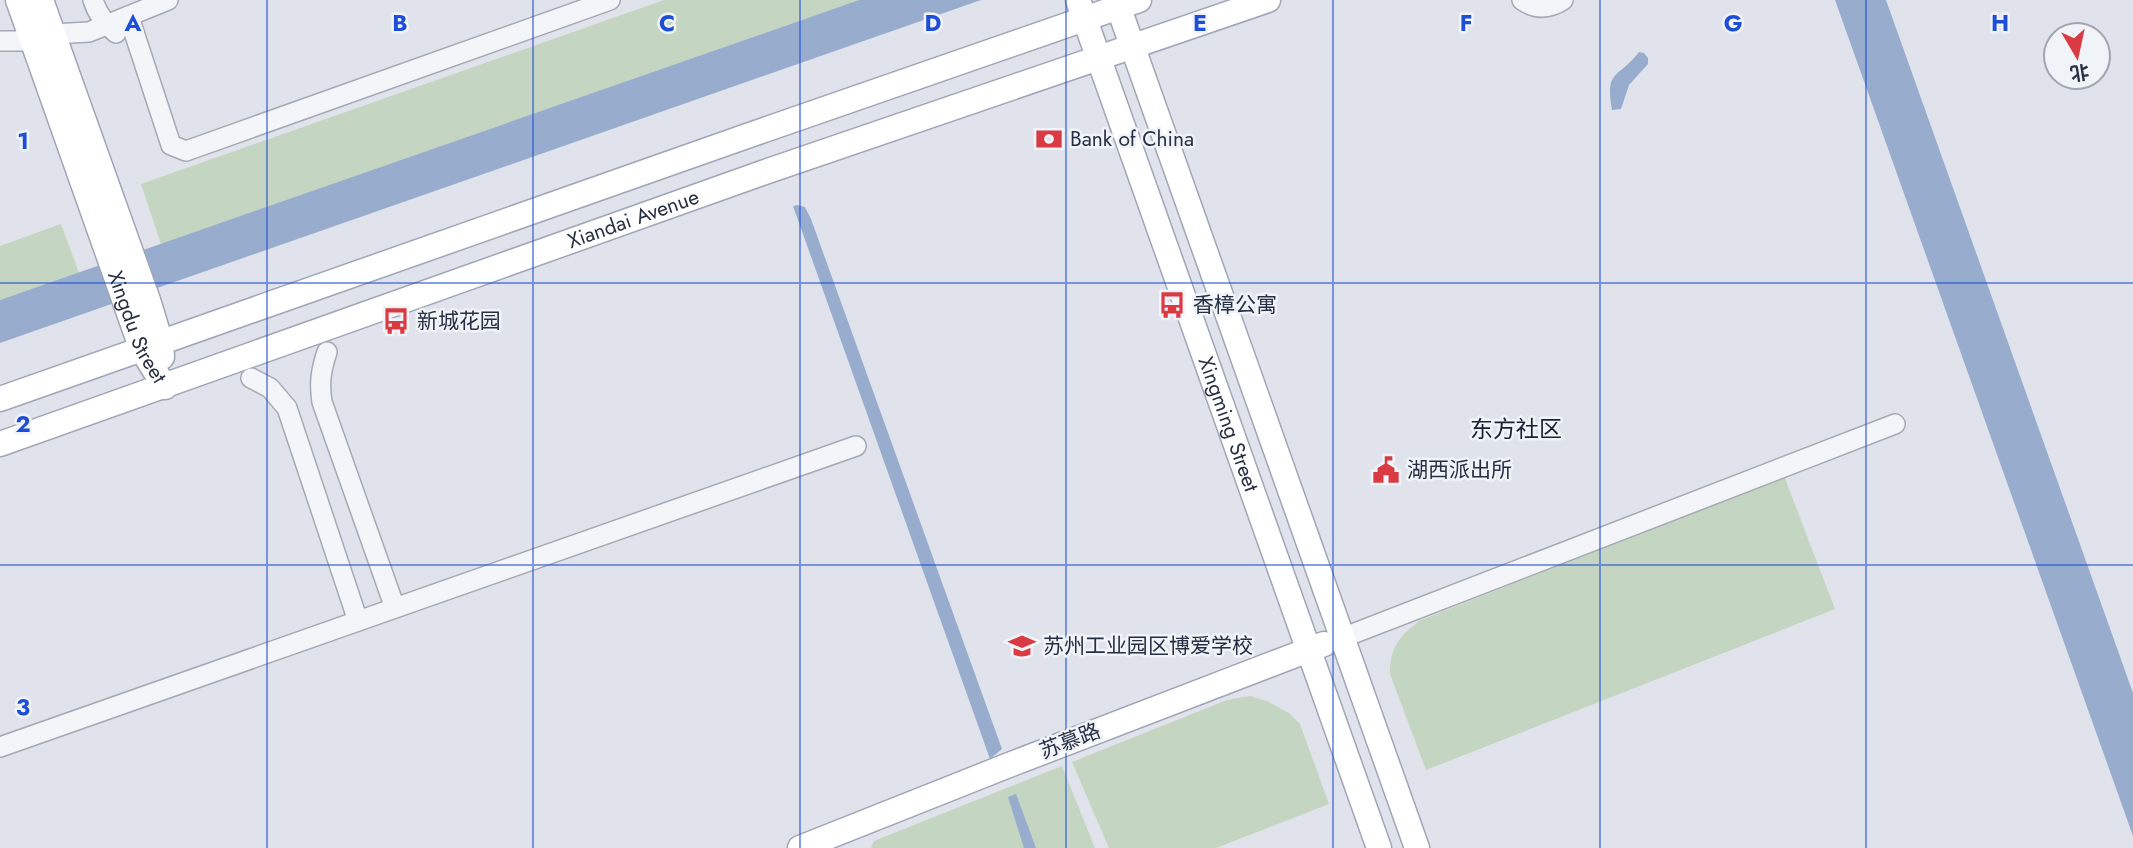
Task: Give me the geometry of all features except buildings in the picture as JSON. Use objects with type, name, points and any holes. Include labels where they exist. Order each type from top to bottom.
[{"type":"main road","name":"Xingdu Street","points":[[18,0],[42,38],[165,387]]},
{"type":"main road","name":"Xingdu Street","points":[[41,0],[42,38]]},
{"type":"main road","name":"Xiandai Avenue","points":[[0,444],[765,172],[1268,0]]},
{"type":"main road","name":"Xiandai Avenue","points":[[0,399],[734,140],[1081,10],[1125,2]]},
{"type":"main road","name":"Xingming Street","points":[[1125,2],[1133,47],[1417,848]]},
{"type":"main road","name":"Xingming Street","points":[[1081,10],[1379,848]]},
{"type":"main road","name":"苏慕路","points":[[800,848],[1342,638]]},
{"type":"street","points":[[93,0],[107,25],[116,33],[136,38]]},
{"type":"street","points":[[0,41],[89,32],[169,0]]},
{"type":"street","points":[[129,17],[171,145],[186,150],[610,0]]},
{"type":"street","points":[[1522,0],[1533,7],[1544,8],[1563,0]]},
{"type":"street","points":[[327,352],[321,369],[322,402],[395,608]]},
{"type":"street","points":[[251,379],[270,388],[287,408],[358,621]]},
{"type":"street","points":[[1342,638],[1895,424]]},
{"type":"street","points":[[0,747],[856,446]]},
{"type":"green space","points":[[664,0],[859,0],[161,244],[141,184]]},
{"type":"green space","points":[[61,224],[79,273],[0,300],[0,246]]},
{"type":"green space","points":[[1784,476],[1835,609],[1426,770],[1390,674],[1397,643],[1419,621]]},
{"type":"green space","points":[[1250,696],[1267,701],[1289,713],[1300,724],[1329,804],[1216,848],[1109,848],[1072,762],[1227,700]]},
{"type":"green space","points":[[1062,766],[1095,848],[871,848],[874,841]]},
{"type":"water","points":[[859,0],[981,0],[0,343],[0,300]]},
{"type":"water","points":[[1835,0],[1886,0],[2133,693],[2133,836]]},
{"type":"water","points":[[1639,52],[1648,58],[1648,64],[1629,85],[1621,109],[1612,110],[1612,81]]},
{"type":"water","points":[[793,206],[805,207],[811,219],[1002,749],[990,759]]},
{"type":"water","points":[[1016,794],[1036,848],[1024,848],[1008,797]]},
{"type":"place","name":"Bank of China","points":[[1049,139]]},
{"type":"place","name":"香樟公寓","points":[[1172,305]]},
{"type":"place","name":"新城花园","points":[[396,321]]},
{"type":"place","name":"湖西派出所","points":[[1386,470]]},
{"type":"place","name":"苏州工业园区博爱学校","points":[[1022,646]]},
{"type":"district","name":"东方社区","points":[[1516,429]]}]
